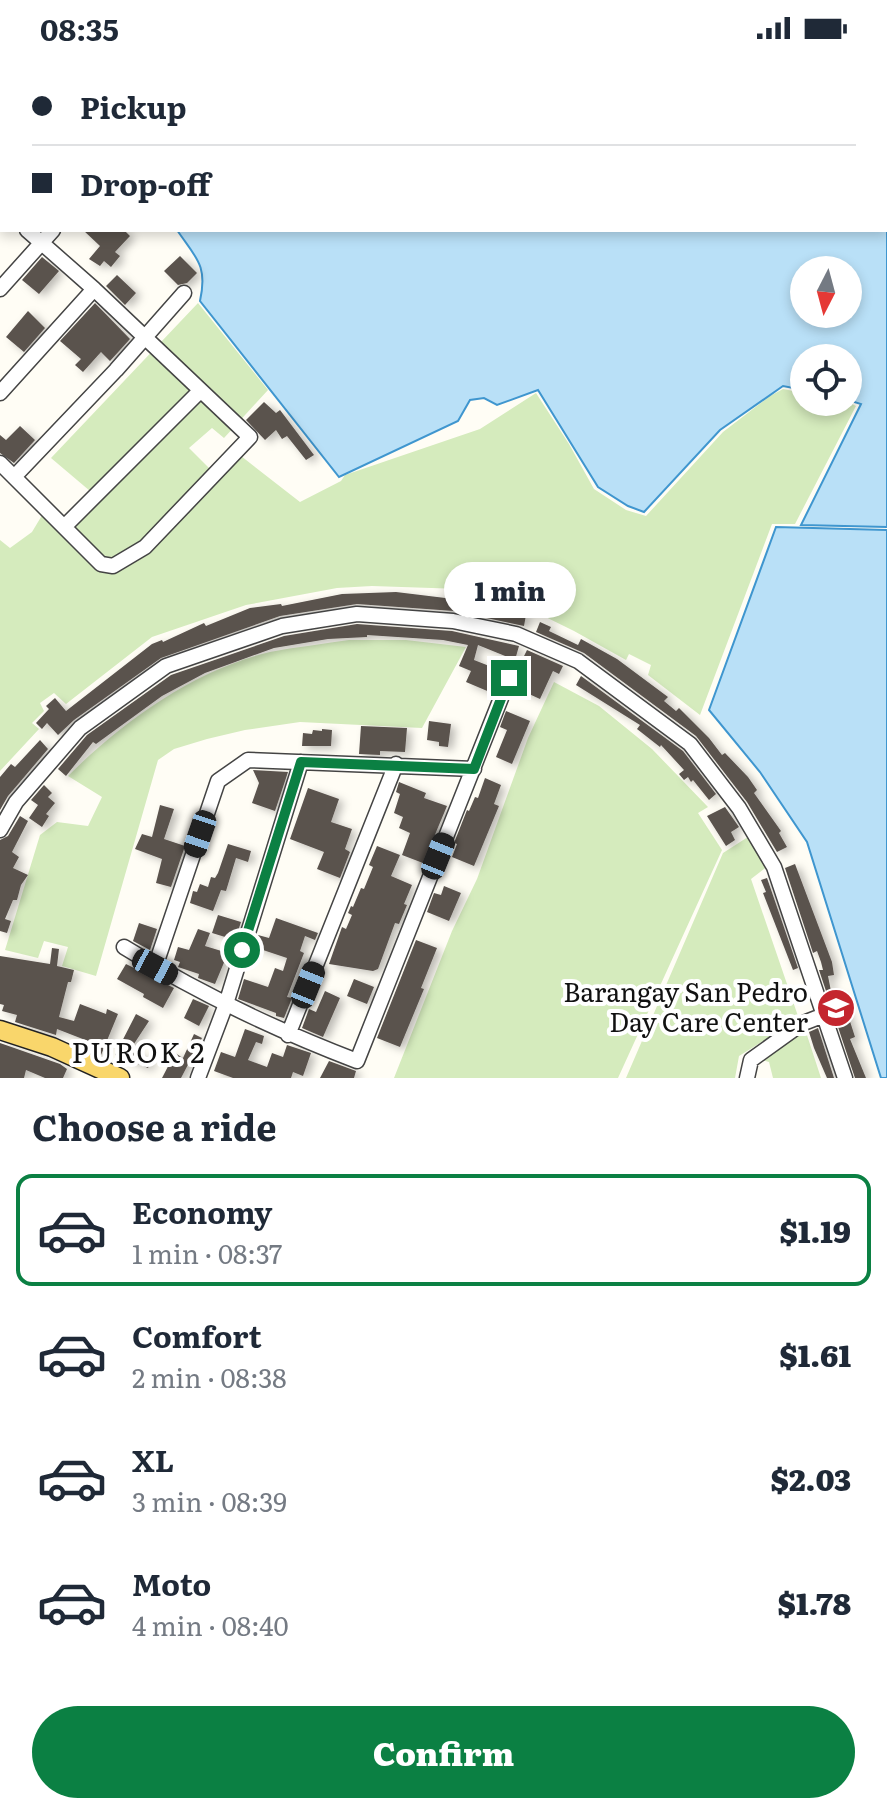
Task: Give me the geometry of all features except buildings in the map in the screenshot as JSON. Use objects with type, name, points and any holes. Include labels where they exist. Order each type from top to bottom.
[{"type":"main road","points":[[0,1030],[52,1047],[120,1078]]},
{"type":"street","points":[[0,463],[101,564],[113,566],[145,547],[250,437],[29,232]]},
{"type":"street","points":[[0,289],[51,232]]},
{"type":"street","points":[[0,393],[94,289]]},
{"type":"street","points":[[14,477],[184,293]]},
{"type":"street","points":[[64,527],[197,394]]},
{"type":"street","points":[[0,830],[16,802],[80,728],[166,666],[282,626],[357,614],[453,621],[516,634],[578,661],[690,744],[739,808],[774,867],[845,1078]]},
{"type":"street","points":[[124,947],[155,967],[288,1035],[357,1061],[509,678]]},
{"type":"street","points":[[155,967],[218,781],[248,760],[474,769]]},
{"type":"street","points":[[198,1078],[226,1004],[301,762]]},
{"type":"street","points":[[288,1035],[396,764]]},
{"type":"street","points":[[747,1078],[751,1060],[801,1024],[824,1015]]},
{"type":"green space","points":[[198,303],[268,390],[224,438],[212,428],[189,448],[214,473],[241,456],[300,502],[341,481],[345,475],[480,429],[536,393],[594,489],[626,510],[646,516],[723,432],[783,389],[790,390],[790,416],[851,416],[795,524],[772,524],[700,715],[648,675],[651,665],[629,654],[626,660],[491,590],[372,586],[337,588],[246,605],[152,637],[66,704],[54,693],[40,703],[44,711],[32,723],[39,729],[0,771],[0,540],[10,548],[32,532],[47,507],[64,519],[90,491],[51,458]]},
{"type":"green space","points":[[349,640],[406,640],[466,647],[422,728],[300,722],[245,730],[174,749],[158,760],[96,976],[62,966],[68,947],[44,941],[38,958],[5,950],[40,835],[57,822],[88,826],[102,797],[68,776],[89,756],[161,700],[214,671],[270,652]]},
{"type":"green space","points":[[554,682],[599,706],[652,749],[708,807],[698,813],[722,850],[618,1078],[394,1078],[452,931],[477,879],[528,738]]},
{"type":"green space","points":[[751,835],[768,866],[751,879],[799,1019],[739,1056],[735,1078],[626,1078],[723,853]]},
{"type":"green space","points":[[804,1026],[821,1078],[773,1078],[769,1062],[758,1059]]},
{"type":"water","points":[[178,232],[887,232],[887,527],[801,525],[855,416],[862,416],[862,344],[790,344],[790,387],[783,386],[720,430],[644,512],[598,487],[538,390],[497,405],[484,398],[470,400],[458,421],[339,477],[200,301],[202,279],[199,262]]},
{"type":"water","points":[[776,527],[887,530],[887,1078],[881,1078],[807,842],[760,772],[709,710]]},
{"type":"place","name":"Barangay San Pedro Day Care Center","points":[[836,1008]]},
{"type":"district","name":"PUROK 2","points":[[139,1053]]},
{"type":"route","points":[[242,950],[301,762],[474,769],[509,678]]}]
